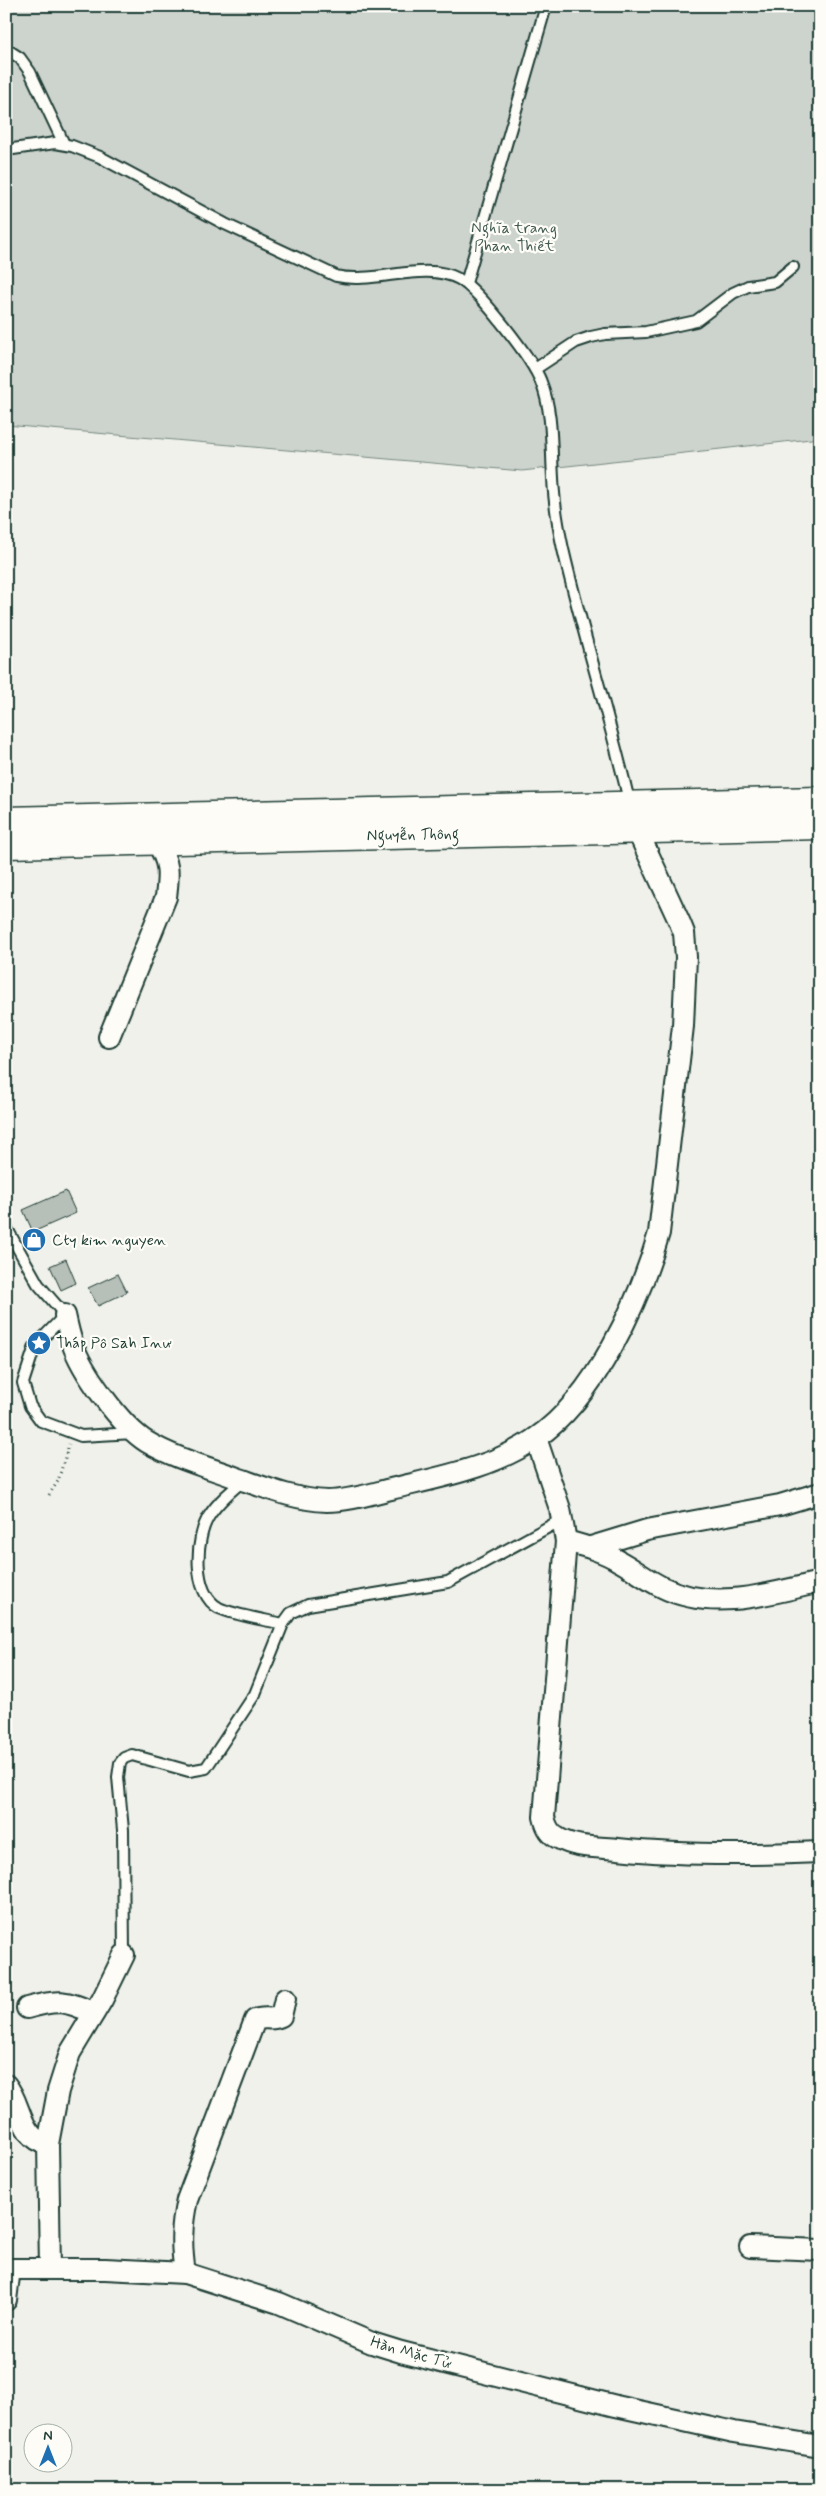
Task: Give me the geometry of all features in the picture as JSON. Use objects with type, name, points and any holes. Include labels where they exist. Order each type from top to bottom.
[{"type":"main road","name":"Nguyễn Thông","points":[[6,844],[156,841],[633,818],[820,801]]},
{"type":"main road","name":"Nguyễn Thông","points":[[6,821],[633,818],[820,825]]},
{"type":"street","points":[[65,1315],[72,1343],[80,1359],[114,1412],[134,1433],[159,1448],[275,1492],[310,1499],[335,1501],[351,1498],[483,1464],[536,1438],[573,1404],[602,1364],[651,1262],[658,1233],[683,1026],[686,957],[684,933],[633,818]]},
{"type":"street","points":[[109,1037],[166,897],[169,874],[166,856],[156,841]]},
{"type":"street","points":[[536,1438],[563,1519],[566,1541],[544,1817],[549,1831],[557,1838],[572,1843],[652,1852],[738,1856],[820,1852]]},
{"type":"street","points":[[590,1547],[647,1530],[780,1506],[820,1494]]},
{"type":"street","points":[[566,1541],[590,1547],[618,1560],[663,1588],[712,1599],[756,1597],[820,1582]]},
{"type":"street","points":[[50,2269],[48,2144],[58,2091],[70,2053],[94,2013],[124,1955]]},
{"type":"street","points":[[185,2273],[181,2249],[181,2224],[187,2200],[255,2020],[261,2017],[272,2019],[280,2016],[285,1999]]},
{"type":"street","points":[[28,2008],[50,2001],[66,2001],[94,2013]]},
{"type":"street","points":[[6,2085],[12,2092],[26,2130],[36,2140],[48,2144]]},
{"type":"street","points":[[750,2247],[820,2250]]},
{"type":"street","points":[[6,2300],[8,2269]]},
{"type":"street","name":"Hàn Mặc Tử","points":[[8,2269],[185,2273],[279,2302],[352,2335],[401,2352],[706,2426],[820,2446]]},
{"type":"lane","points":[[466,283],[546,6]]},
{"type":"lane","points":[[6,49],[20,58],[30,72],[64,144]]},
{"type":"lane","points":[[6,150],[35,145],[64,144],[100,157],[225,224],[336,276],[353,278],[435,273],[449,274],[466,283],[485,302],[534,369],[548,402],[553,482],[564,550],[633,818]]},
{"type":"lane","points":[[534,369],[576,342],[590,337],[605,334],[646,332],[696,321],[733,293],[748,286],[775,282],[794,267]]},
{"type":"lane","points":[[6,1227],[38,1284],[65,1315],[35,1346],[23,1383],[30,1406],[41,1421],[81,1436],[134,1433]]},
{"type":"lane","points":[[244,1480],[223,1498],[208,1518],[198,1568],[200,1583],[204,1594],[219,1608],[283,1624]]},
{"type":"lane","points":[[124,1955],[125,1902],[120,1763],[124,1758],[132,1755],[189,1771],[206,1768],[255,1694],[283,1624],[291,1613],[308,1605],[448,1582],[563,1519]]},
{"type":"path","points":[[50,1495],[58,1480],[68,1449]]},
{"type":"green space","name":"Nghĩa trang Phan Thiết","points":[[6,6],[820,6],[820,438],[522,471],[6,425]]},
{"type":"building","points":[[66,1191],[76,1213],[33,1232],[23,1210]]},
{"type":"building","points":[[66,1259],[76,1283],[61,1290],[50,1266]]},
{"type":"building","points":[[118,1274],[127,1292],[98,1306],[88,1288]]},
{"type":"place","name":"Cty kim nguyen","points":[[34,1240]]},
{"type":"place","name":"Tháp Pô Sah Inư","points":[[39,1343]]}]
